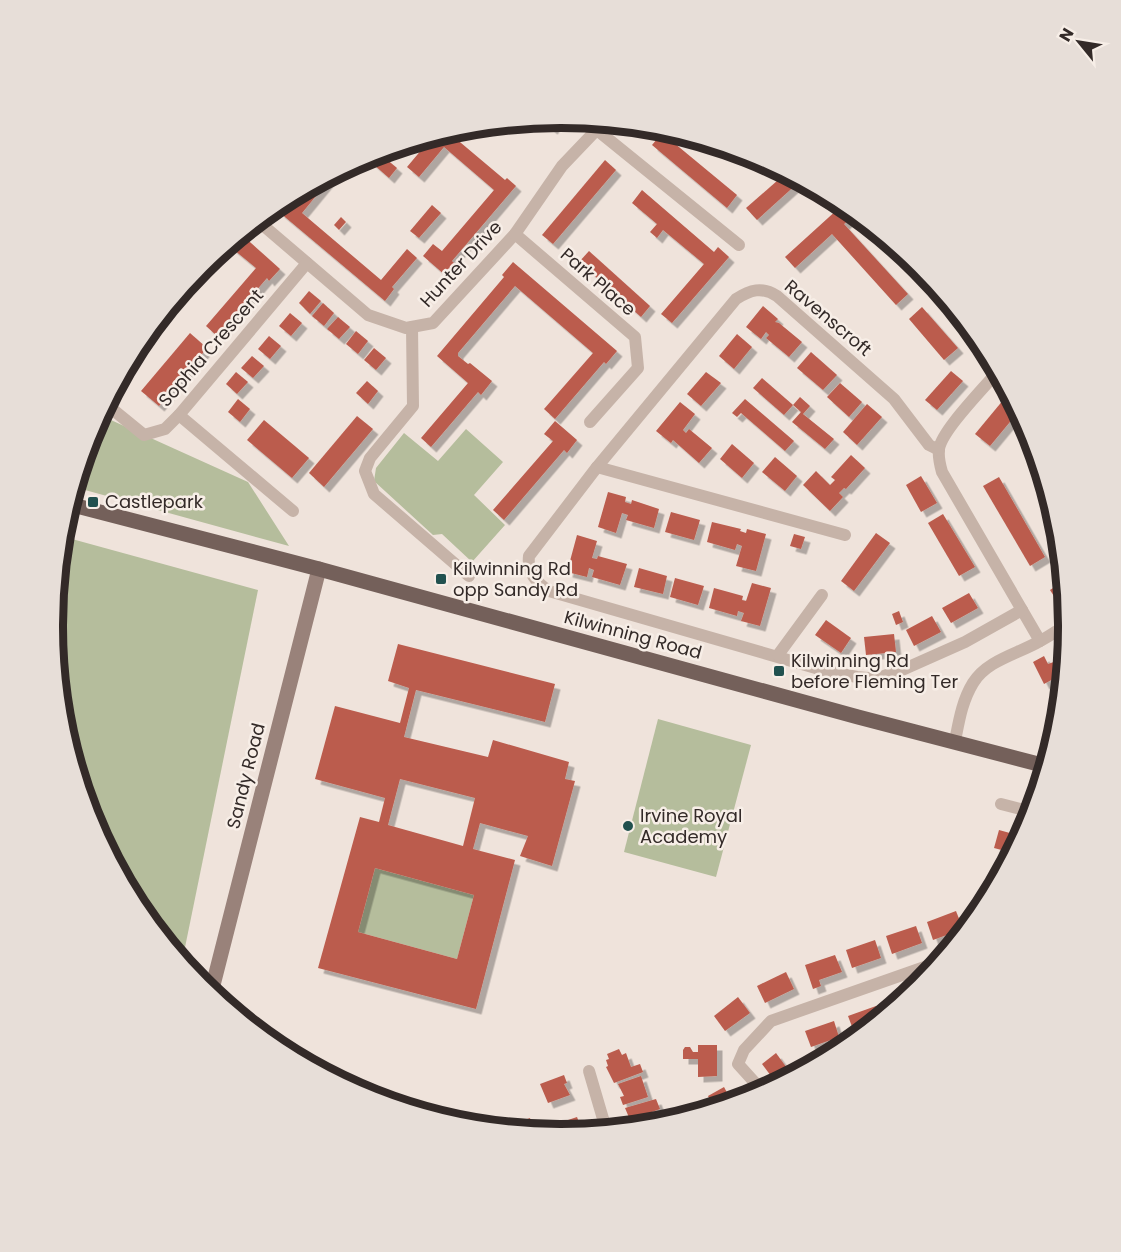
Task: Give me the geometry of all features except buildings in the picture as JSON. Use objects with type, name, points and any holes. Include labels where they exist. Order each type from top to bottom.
[{"type":"main road","name":"Kilwinning Road","points":[[78,506],[319,569],[858,717],[1038,764]]},
{"type":"main road","name":"Sandy Road","points":[[214,982],[319,569]]},
{"type":"street","name":"Hunter Drive","points":[[264,226],[368,315],[406,328],[433,323],[515,234],[562,166],[597,130]]},
{"type":"street","points":[[607,131],[739,245]]},
{"type":"street","name":"Park Place","points":[[515,234],[635,337],[638,368],[590,422]]},
{"type":"street","name":"Sophia Crescent","points":[[113,409],[144,435],[165,429],[307,263]]},
{"type":"street","name":"Ravenscroft","points":[[939,450],[929,445],[894,399],[777,296],[761,289],[746,293],[736,299],[597,467],[530,556],[528,566],[538,584],[549,591],[857,677],[881,677],[902,670],[965,642],[1022,610]]},
{"type":"street","points":[[412,327],[413,406],[370,458],[365,471],[374,494],[469,576]]},
{"type":"street","points":[[992,378],[946,432],[939,450],[942,472],[1040,641]]},
{"type":"street","points":[[179,415],[293,512]]},
{"type":"street","points":[[597,467],[845,536]]},
{"type":"street","points":[[778,655],[822,595]]},
{"type":"street","points":[[955,741],[965,698],[973,682],[991,665],[1058,630]]},
{"type":"street","points":[[1001,804],[1023,810]]},
{"type":"street","points":[[756,1084],[738,1064],[744,1050],[771,1021],[921,968]]},
{"type":"street","points":[[589,1071],[603,1121]]},
{"type":"green space","points":[[108,419],[248,482],[289,546],[82,489]]},
{"type":"green space","points":[[466,429],[503,462],[474,495],[505,525],[472,562],[442,534],[433,535],[374,481],[376,468],[404,433],[438,461]]},
{"type":"green space","points":[[71,539],[258,590],[184,952],[147,902],[114,846],[89,786],[80,755],[67,691],[64,659],[64,593]]},
{"type":"green space","points":[[658,719],[751,745],[716,877],[624,852]]},
{"type":"green space","points":[[375,868],[474,895],[457,959],[358,932]]},
{"type":"place","name":"Castlepark","points":[[93,502]]},
{"type":"place","name":"Kilwinning Rd opp Sandy Rd","points":[[441,579]]},
{"type":"place","name":"Kilwinning Rd before Fleming Ter","points":[[779,671]]},
{"type":"place","name":"Irvine Royal Academy","points":[[628,826]]}]
